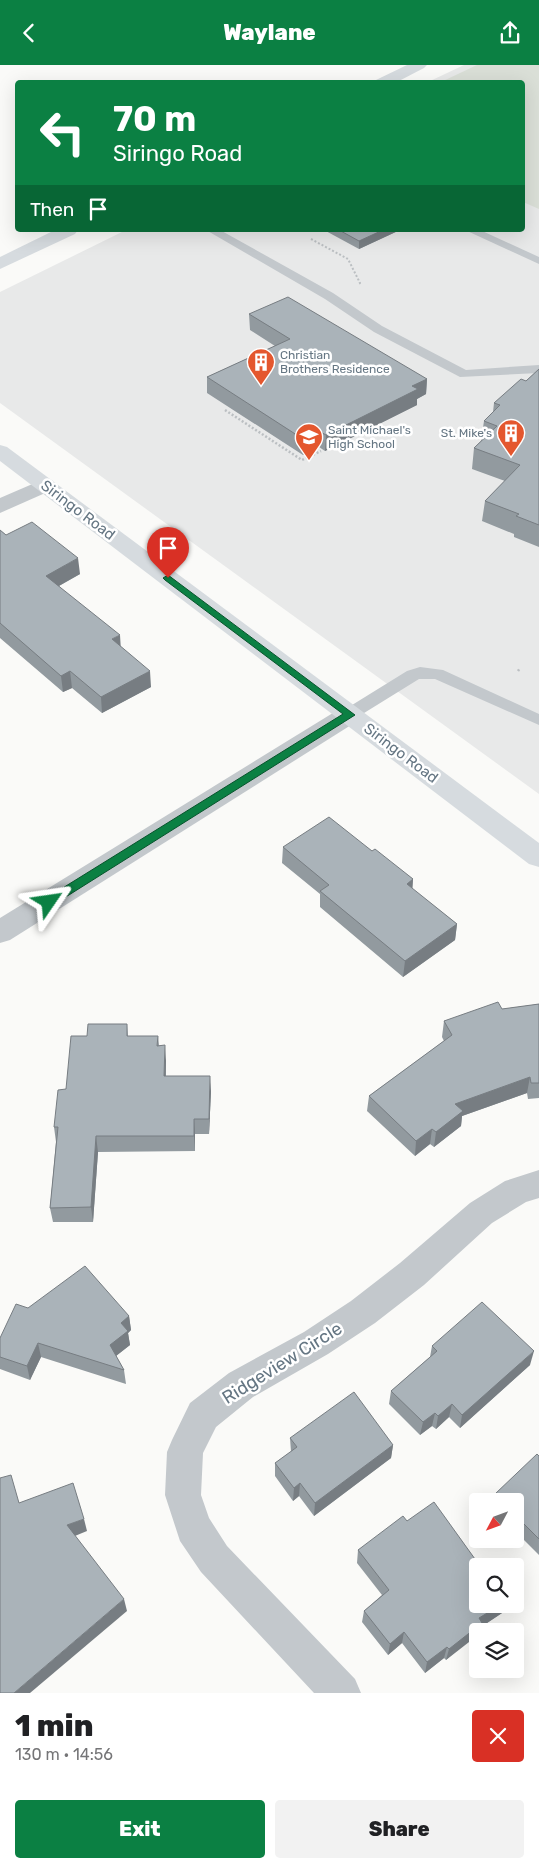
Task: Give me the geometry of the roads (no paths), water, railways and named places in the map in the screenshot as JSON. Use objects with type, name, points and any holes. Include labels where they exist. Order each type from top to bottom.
[{"type":"street","points":[[388,80],[419,65]]},
{"type":"street","points":[[0,264],[65,232]]},
{"type":"street","name":"Siringo Road","points":[[0,451],[539,857]]},
{"type":"street","points":[[0,507],[44,485]]},
{"type":"street","points":[[0,932],[350,715]]},
{"type":"street","name":"Ridgeview Circle","points":[[341,1693],[214,1559],[193,1528],[183,1495],[185,1452],[203,1415],[241,1385],[316,1343],[363,1312],[412,1274],[480,1213],[516,1191],[539,1184]]},
{"type":"lane","points":[[216,232],[329,296],[378,329],[464,374],[539,369]]},
{"type":"lane","points":[[475,232],[539,261]]},
{"type":"lane","points":[[350,715],[413,675],[429,672],[438,674],[539,720]]},
{"type":"place","name":"Christian Brothers Residence","points":[[261,386]]},
{"type":"place","name":"St. Mike's","points":[[511,457]]},
{"type":"place","name":"Saint Michael's High School","points":[[309,461]]}]
